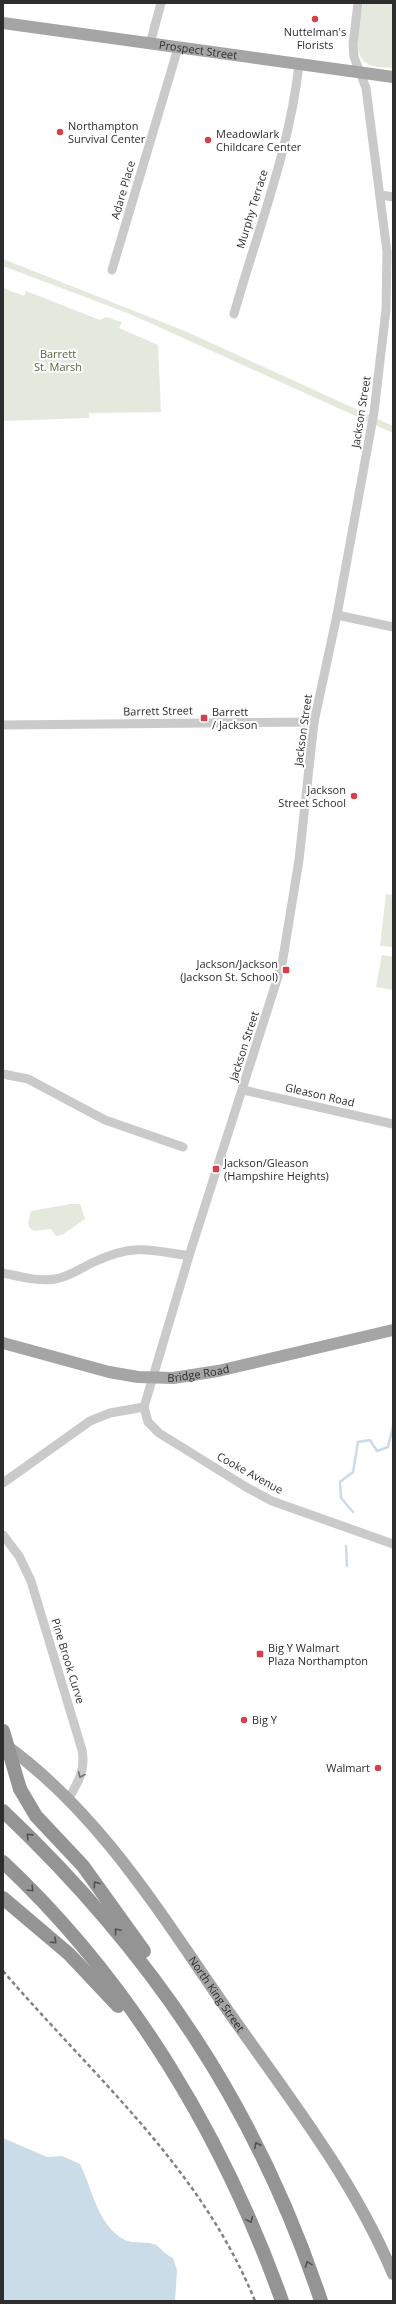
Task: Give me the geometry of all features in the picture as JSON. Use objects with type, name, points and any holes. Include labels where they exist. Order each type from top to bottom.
[{"type":"highway","points":[[3,1731],[20,1789],[36,1816],[82,1866],[128,1928],[223,2082],[263,2158],[301,2244],[321,2301]]},
{"type":"highway","points":[[3,1811],[47,1854],[109,1922],[150,1971],[186,2022]]},
{"type":"highway","points":[[3,1862],[74,1937],[142,2024],[189,2096],[234,2184],[282,2301]]},
{"type":"highway","points":[[3,1898],[79,1964],[132,2022],[173,2083],[234,2184]]},
{"type":"main road","name":"Prospect Street","points":[[3,23],[393,77]]},
{"type":"main road","name":"Bridge Road","points":[[3,1343],[109,1372],[152,1378],[173,1378],[218,1371],[393,1330]]},
{"type":"main road","name":"North King Street","points":[[3,1743],[69,1798],[99,1830],[133,1875],[327,2153],[364,2213],[393,2274]]},
{"type":"street","points":[[150,44],[161,3]]},
{"type":"street","name":"Jackson Street","points":[[152,1378],[189,1256],[279,978],[286,947],[299,860],[314,722],[336,615],[374,412],[386,310],[390,252],[366,88],[354,57],[352,44],[358,3]]},
{"type":"street","name":"Adare Place","points":[[112,270],[178,48]]},
{"type":"street","name":"Murphy Terrace","points":[[234,314],[290,120],[299,64]]},
{"type":"street","points":[[381,194],[393,197]]},
{"type":"street","points":[[336,615],[393,627]]},
{"type":"street","name":"Barrett Street","points":[[3,725],[314,722]]},
{"type":"street","points":[[3,1074],[28,1079],[106,1120],[183,1147]]},
{"type":"street","name":"Gleason Road","points":[[242,1090],[393,1124]]},
{"type":"street","points":[[3,1273],[54,1279],[67,1276],[104,1258],[139,1248],[189,1256]]},
{"type":"street","points":[[3,1483],[90,1421],[110,1413],[144,1407],[152,1378]]},
{"type":"street","name":"Cooke Avenue","points":[[144,1407],[148,1422],[162,1436],[246,1487],[299,1512],[393,1544]]},
{"type":"street","name":"Pine Brook Curve","points":[[3,1535],[20,1556],[31,1581],[82,1750],[83,1772],[69,1798]]},
{"type":"green space","points":[[363,3],[393,3],[393,68],[377,67],[368,64],[362,59],[359,52],[358,36]]},
{"type":"green space","points":[[3,259],[185,331],[393,426],[393,433],[130,314],[3,266]]},
{"type":"green space","name":"Barrett St. Marsh","points":[[3,288],[24,296],[26,291],[100,320],[106,317],[122,322],[119,328],[158,345],[161,412],[89,413],[89,418],[3,421]]},
{"type":"green space","points":[[386,894],[393,895],[393,947],[380,946]]},
{"type":"green space","points":[[382,955],[393,957],[393,990],[376,987]]},
{"type":"green space","points":[[71,1204],[80,1204],[85,1219],[62,1235],[56,1236],[51,1229],[34,1231],[29,1227],[28,1222],[31,1211]]},
{"type":"water","points":[[3,2138],[47,2157],[62,2156],[80,2164],[97,2206],[108,2225],[125,2240],[156,2245],[167,2255],[173,2258],[177,2270],[175,2301],[3,2301]]},
{"type":"waterway","points":[[353,1512],[341,1498],[340,1482],[353,1472],[358,1442],[370,1440],[377,1451],[388,1447],[393,1427]]},
{"type":"waterway","points":[[346,1546],[347,1566]]},
{"type":"railway","points":[[3,1971],[109,2087],[176,2166],[206,2208],[232,2253],[255,2301]]},
{"type":"place","name":"Nuttelman's Florists","points":[[315,19]]},
{"type":"place","name":"Northampton Survival Center","points":[[60,132]]},
{"type":"place","name":"Meadowlark Childcare Center","points":[[208,140]]},
{"type":"place","name":"Barrett / Jackson","points":[[204,718]]},
{"type":"place","name":"Jackson Street School","points":[[354,796]]},
{"type":"place","name":"Jackson/Jackson (Jackson St. School)","points":[[286,970]]},
{"type":"place","name":"Jackson/Gleason (Hampshire Heights)","points":[[216,1169]]},
{"type":"place","name":"Big Y Walmart Plaza Northampton","points":[[260,1654]]},
{"type":"place","name":"Big Y","points":[[244,1720]]},
{"type":"place","name":"Walmart","points":[[378,1768]]}]
